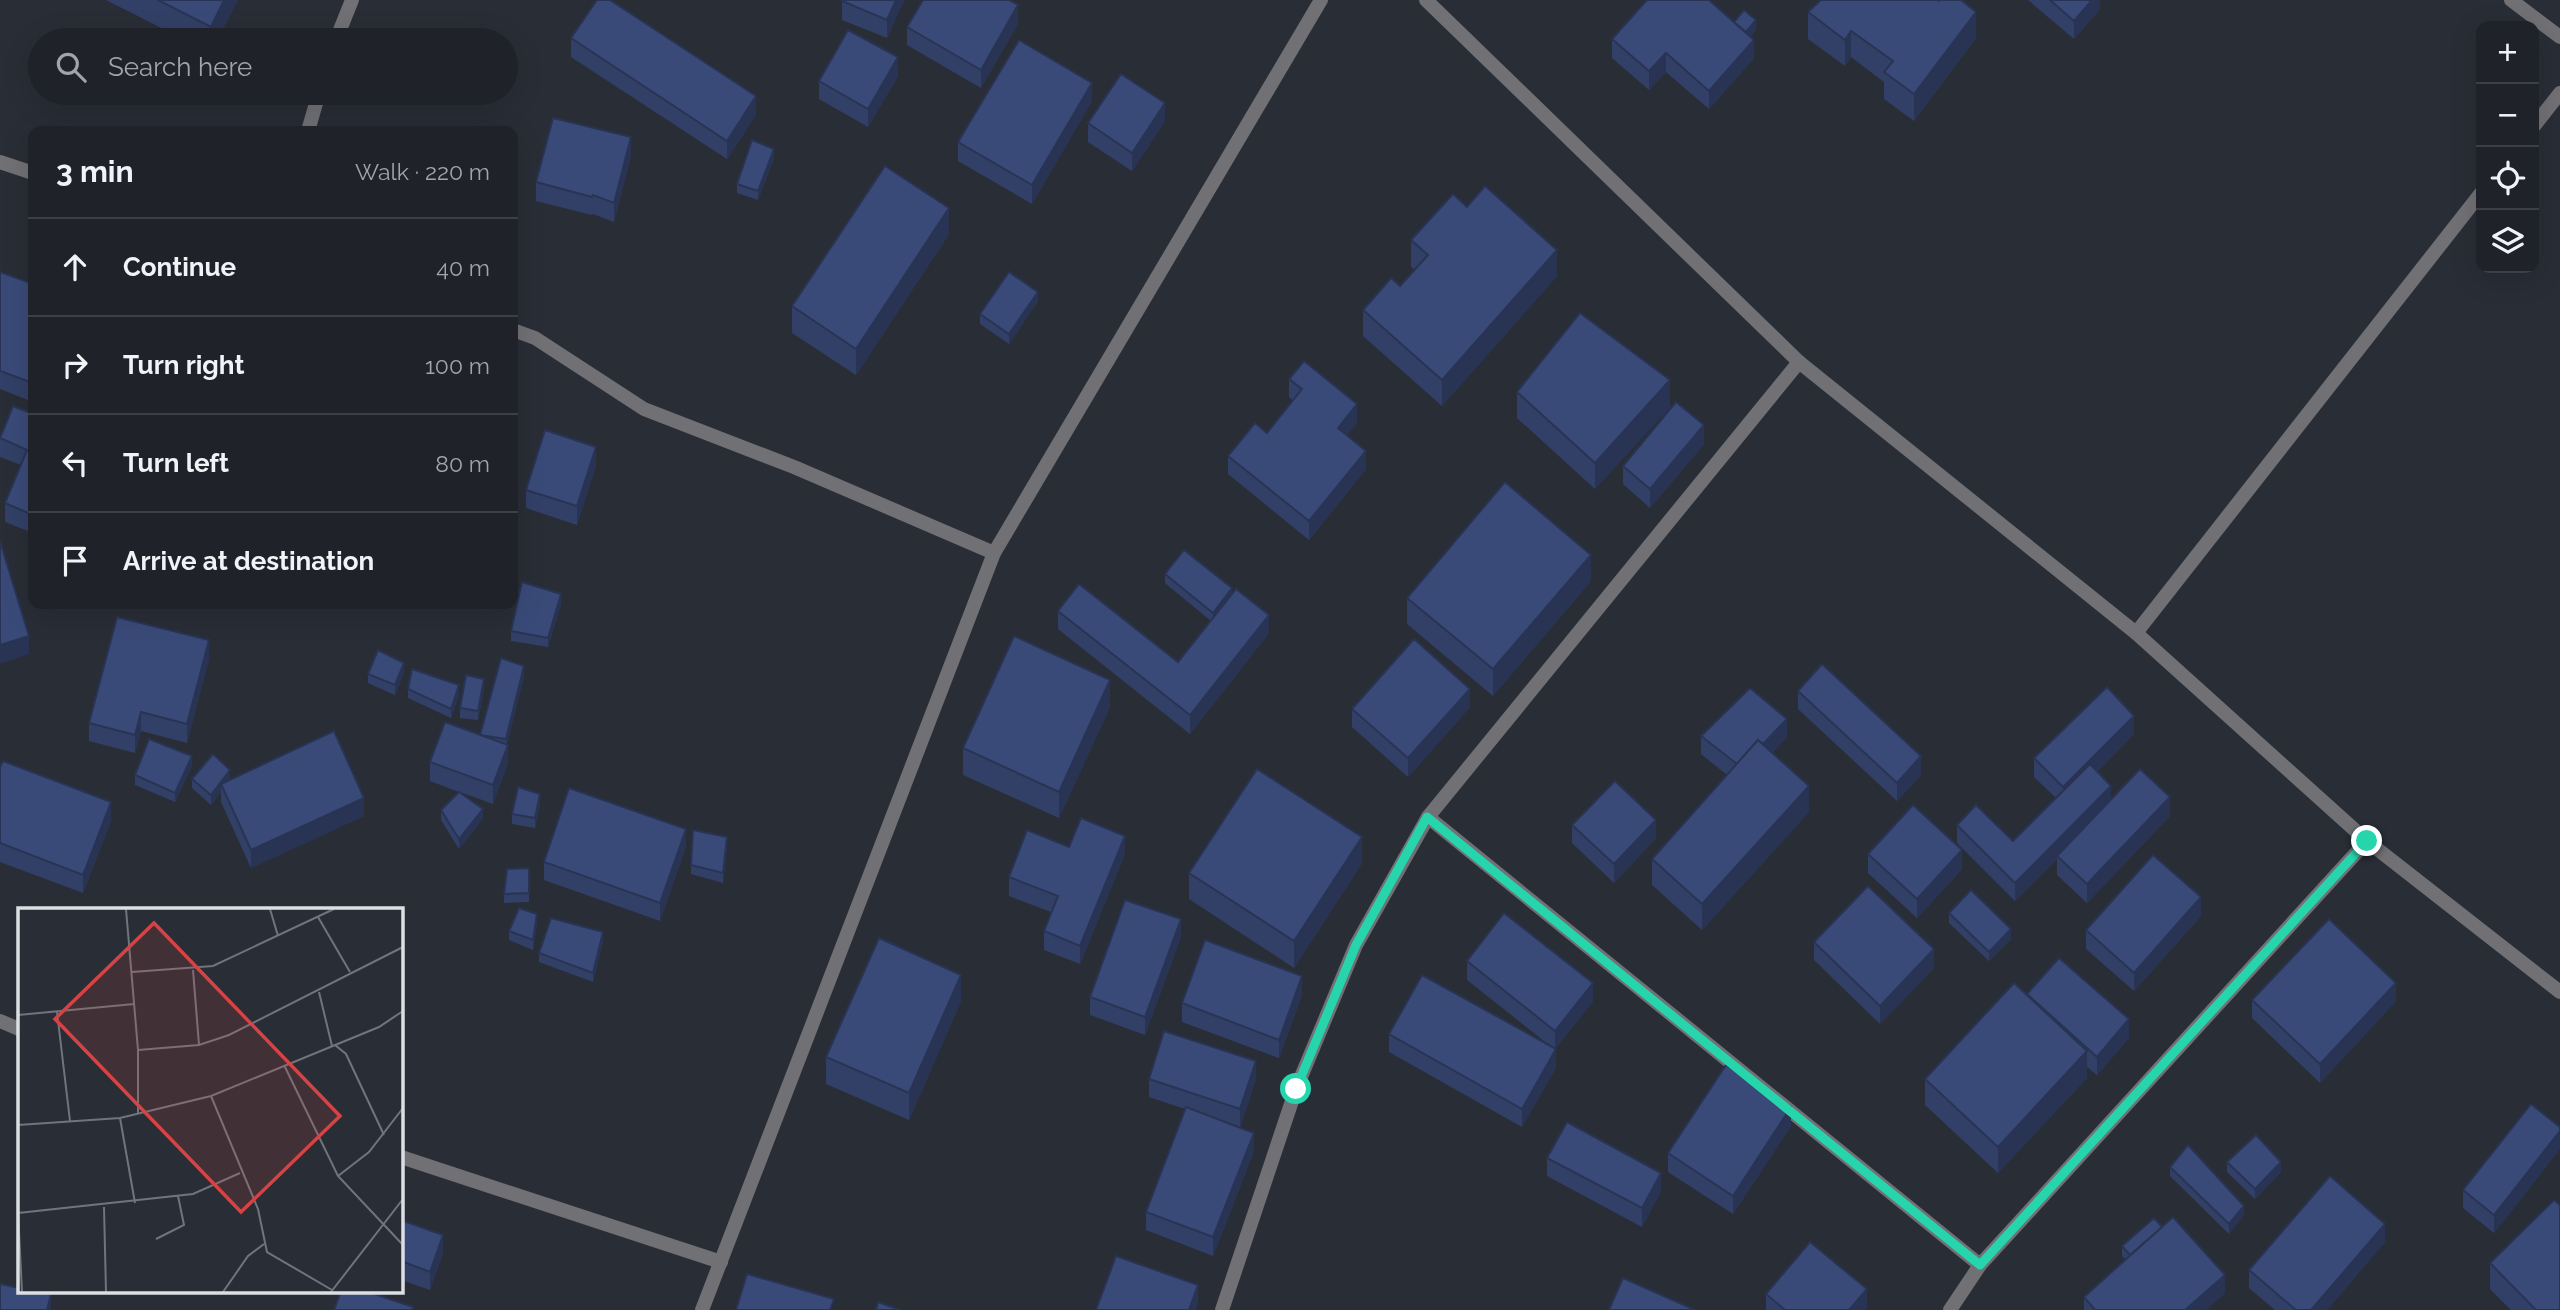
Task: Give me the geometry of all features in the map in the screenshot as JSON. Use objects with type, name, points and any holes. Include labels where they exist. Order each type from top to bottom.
[{"type":"street","points":[[341,28],[352,0]]},
{"type":"street","points":[[702,1310],[994,553],[1321,0]]},
{"type":"street","points":[[1426,0],[1799,362],[2136,633],[2367,841],[2560,992]]},
{"type":"street","points":[[2511,0],[2560,37]]},
{"type":"street","points":[[2539,120],[2560,93]]},
{"type":"street","points":[[309,126],[316,105]]},
{"type":"street","points":[[0,162],[28,171]]},
{"type":"street","points":[[2136,633],[2476,199]]},
{"type":"street","points":[[518,332],[535,338],[644,409],[794,467],[994,553]]},
{"type":"street","points":[[1222,1310],[1296,1089],[1356,945],[1427,817],[1799,362]]},
{"type":"street","points":[[1427,817],[1980,1265]]},
{"type":"street","points":[[1950,1310],[1980,1265],[2367,841]]},
{"type":"street","points":[[0,1021],[18,1029]]},
{"type":"street","points":[[402,1157],[721,1262]]},
{"type":"building","points":[[158,0],[224,0],[211,27]]},
{"type":"building","points":[[597,0],[610,0],[756,96],[727,141],[571,38]]},
{"type":"building","points":[[843,0],[896,0],[887,20]]},
{"type":"building","points":[[923,0],[1009,0],[1018,5],[981,70],[907,27]]},
{"type":"building","points":[[1647,0],[1709,0],[1754,40],[1709,91],[1666,53],[1649,71],[1612,39]]},
{"type":"building","points":[[1821,0],[1961,0],[1976,12],[1914,94],[1884,72],[1893,61],[1851,31],[1845,40],[1808,12]]},
{"type":"building","points":[[2050,0],[2092,0],[2074,21]]},
{"type":"building","points":[[1744,10],[1756,20],[1746,32],[1734,22]]},
{"type":"building","points":[[848,30],[898,57],[868,109],[819,81]]},
{"type":"building","points":[[1019,40],[1092,83],[1032,185],[958,142]]},
{"type":"building","points":[[1121,74],[1165,103],[1132,153],[1088,123]]},
{"type":"building","points":[[553,118],[631,137],[614,203],[593,195],[592,197],[536,182]]},
{"type":"building","points":[[752,140],[774,149],[758,191],[737,184]]},
{"type":"building","points":[[885,166],[949,208],[856,349],[792,306]]},
{"type":"building","points":[[1485,186],[1557,250],[1442,380],[1363,310],[1391,278],[1400,286],[1428,255],[1411,240],[1453,194],[1467,207]]},
{"type":"building","points":[[0,272],[28,282],[28,381],[0,371]]},
{"type":"building","points":[[1009,272],[1038,292],[1009,334],[980,314]]},
{"type":"building","points":[[1580,313],[1670,380],[1595,463],[1517,392]]},
{"type":"building","points":[[1304,361],[1357,404],[1338,428],[1366,451],[1309,521],[1228,456],[1255,423],[1267,433],[1302,389],[1289,379]]},
{"type":"building","points":[[1676,402],[1704,425],[1650,489],[1623,466]]},
{"type":"building","points":[[13,406],[28,412],[28,513],[5,503],[27,450],[0,438]]},
{"type":"building","points":[[545,430],[596,447],[577,506],[526,490]]},
{"type":"building","points":[[1505,482],[1591,555],[1493,669],[1407,598]]},
{"type":"building","points":[[0,541],[29,636],[0,645]]},
{"type":"building","points":[[1184,550],[1232,588],[1213,613],[1165,574]]},
{"type":"building","points":[[522,582],[561,594],[548,638],[511,631]]},
{"type":"building","points":[[1079,584],[1178,662],[1236,589],[1269,615],[1190,715],[1058,611]]},
{"type":"building","points":[[117,617],[209,640],[187,724],[141,712],[135,735],[89,723]]},
{"type":"building","points":[[1014,636],[1110,680],[1059,792],[963,748]]},
{"type":"building","points":[[1414,639],[1470,689],[1408,758],[1352,709]]},
{"type":"building","points":[[378,650],[404,663],[395,685],[368,674]]},
{"type":"building","points":[[501,658],[524,666],[506,739],[480,735]]},
{"type":"building","points":[[1822,664],[1921,756],[1897,783],[1798,691]]},
{"type":"building","points":[[412,669],[459,685],[451,709],[408,689]]},
{"type":"building","points":[[466,675],[484,679],[478,711],[460,708]]},
{"type":"building","points":[[2107,687],[2134,716],[2063,787],[2034,758]]},
{"type":"building","points":[[1750,688],[1787,719],[1763,744],[1758,740],[1737,764],[1701,736]]},
{"type":"building","points":[[445,722],[508,745],[493,785],[430,762]]},
{"type":"building","points":[[334,731],[364,798],[251,850],[221,784]]},
{"type":"building","points":[[149,739],[192,756],[175,793],[135,775]]},
{"type":"building","points":[[1758,740],[1809,786],[1702,904],[1652,859]]},
{"type":"building","points":[[213,754],[230,770],[211,795],[192,779]]},
{"type":"building","points":[[3,761],[111,802],[83,875],[0,843],[0,767]]},
{"type":"building","points":[[2090,764],[2111,786],[2015,883],[1957,825],[1976,805],[2013,841]]},
{"type":"building","points":[[1257,769],[1362,837],[1294,941],[1189,873]]},
{"type":"building","points":[[2140,769],[2170,797],[2087,884],[2057,856]]},
{"type":"building","points":[[1615,781],[1656,820],[1614,864],[1572,825]]},
{"type":"building","points":[[518,787],[540,794],[535,818],[512,814]]},
{"type":"building","points":[[569,788],[686,829],[660,903],[544,862]]},
{"type":"building","points":[[459,792],[483,809],[459,839],[441,810]]},
{"type":"building","points":[[1913,805],[1962,850],[1917,899],[1868,854]]},
{"type":"building","points":[[1081,818],[1125,836],[1080,946],[1044,931],[1058,896],[1009,877],[1027,830],[1069,847]]},
{"type":"building","points":[[693,830],[727,837],[723,873],[691,865]]},
{"type":"building","points":[[2153,855],[2201,897],[2134,973],[2086,930]]},
{"type":"building","points":[[529,868],[529,893],[504,894],[507,869]]},
{"type":"building","points":[[1868,886],[1934,949],[1880,1006],[1814,942]]},
{"type":"building","points":[[1971,890],[2011,929],[1989,952],[1949,913]]},
{"type":"building","points":[[1125,900],[1181,919],[1145,1017],[1090,997]]},
{"type":"building","points":[[519,908],[537,914],[533,940],[509,931]]},
{"type":"building","points":[[1504,913],[1593,983],[1555,1031],[1467,961]]},
{"type":"building","points":[[551,918],[603,932],[593,973],[539,953]]},
{"type":"building","points":[[2329,919],[2396,983],[2320,1064],[2252,1000]]},
{"type":"building","points":[[879,938],[961,975],[909,1093],[826,1057]]},
{"type":"building","points":[[1205,940],[1302,976],[1279,1040],[1182,1003]]},
{"type":"building","points":[[2059,958],[2129,1019],[2097,1057],[2027,994]]},
{"type":"building","points":[[1422,975],[1556,1049],[1522,1109],[1389,1034]]},
{"type":"building","points":[[2014,983],[2087,1051],[1998,1147],[1925,1079]]},
{"type":"building","points":[[1164,1031],[1256,1061],[1240,1109],[1149,1079]]},
{"type":"building","points":[[1726,1065],[1791,1107],[1733,1196],[1668,1153]]},
{"type":"building","points":[[2531,1104],[2560,1127],[2560,1131],[2494,1215],[2463,1190]]},
{"type":"building","points":[[1186,1107],[1254,1133],[1213,1237],[1146,1212]]},
{"type":"building","points":[[1567,1122],[1661,1173],[1642,1208],[1547,1158]]},
{"type":"building","points":[[2256,1135],[2281,1162],[2255,1189],[2227,1162]]},
{"type":"building","points":[[2188,1145],[2244,1206],[2229,1224],[2170,1167]]},
{"type":"building","points":[[2330,1176],[2385,1224],[2311,1310],[2296,1310],[2249,1270]]},
{"type":"building","points":[[2554,1200],[2560,1205],[2560,1310],[2536,1310],[2490,1263]]},
{"type":"building","points":[[2173,1217],[2225,1275],[2185,1310],[2095,1310],[2084,1297]]},
{"type":"building","points":[[2154,1218],[2162,1227],[2130,1255],[2122,1246]]},
{"type":"building","points":[[402,1220],[443,1235],[430,1272],[402,1261]]},
{"type":"building","points":[[1810,1242],[1867,1289],[1849,1310],[1785,1310],[1766,1294]]},
{"type":"building","points":[[1116,1256],[1198,1285],[1189,1310],[1096,1310]]},
{"type":"building","points":[[747,1274],[834,1299],[830,1310],[736,1310]]},
{"type":"building","points":[[1623,1278],[1695,1310],[1609,1310]]},
{"type":"building","points":[[0,1284],[18,1288],[18,1292],[51,1294],[47,1310],[0,1310]]},
{"type":"building","points":[[341,1292],[369,1292],[413,1307],[412,1310],[334,1310]]},
{"type":"building","points":[[878,1302],[900,1310],[876,1310]]},
{"type":"route","points":[[1296,1089],[1356,945],[1427,817],[1980,1265],[2367,841]]}]
